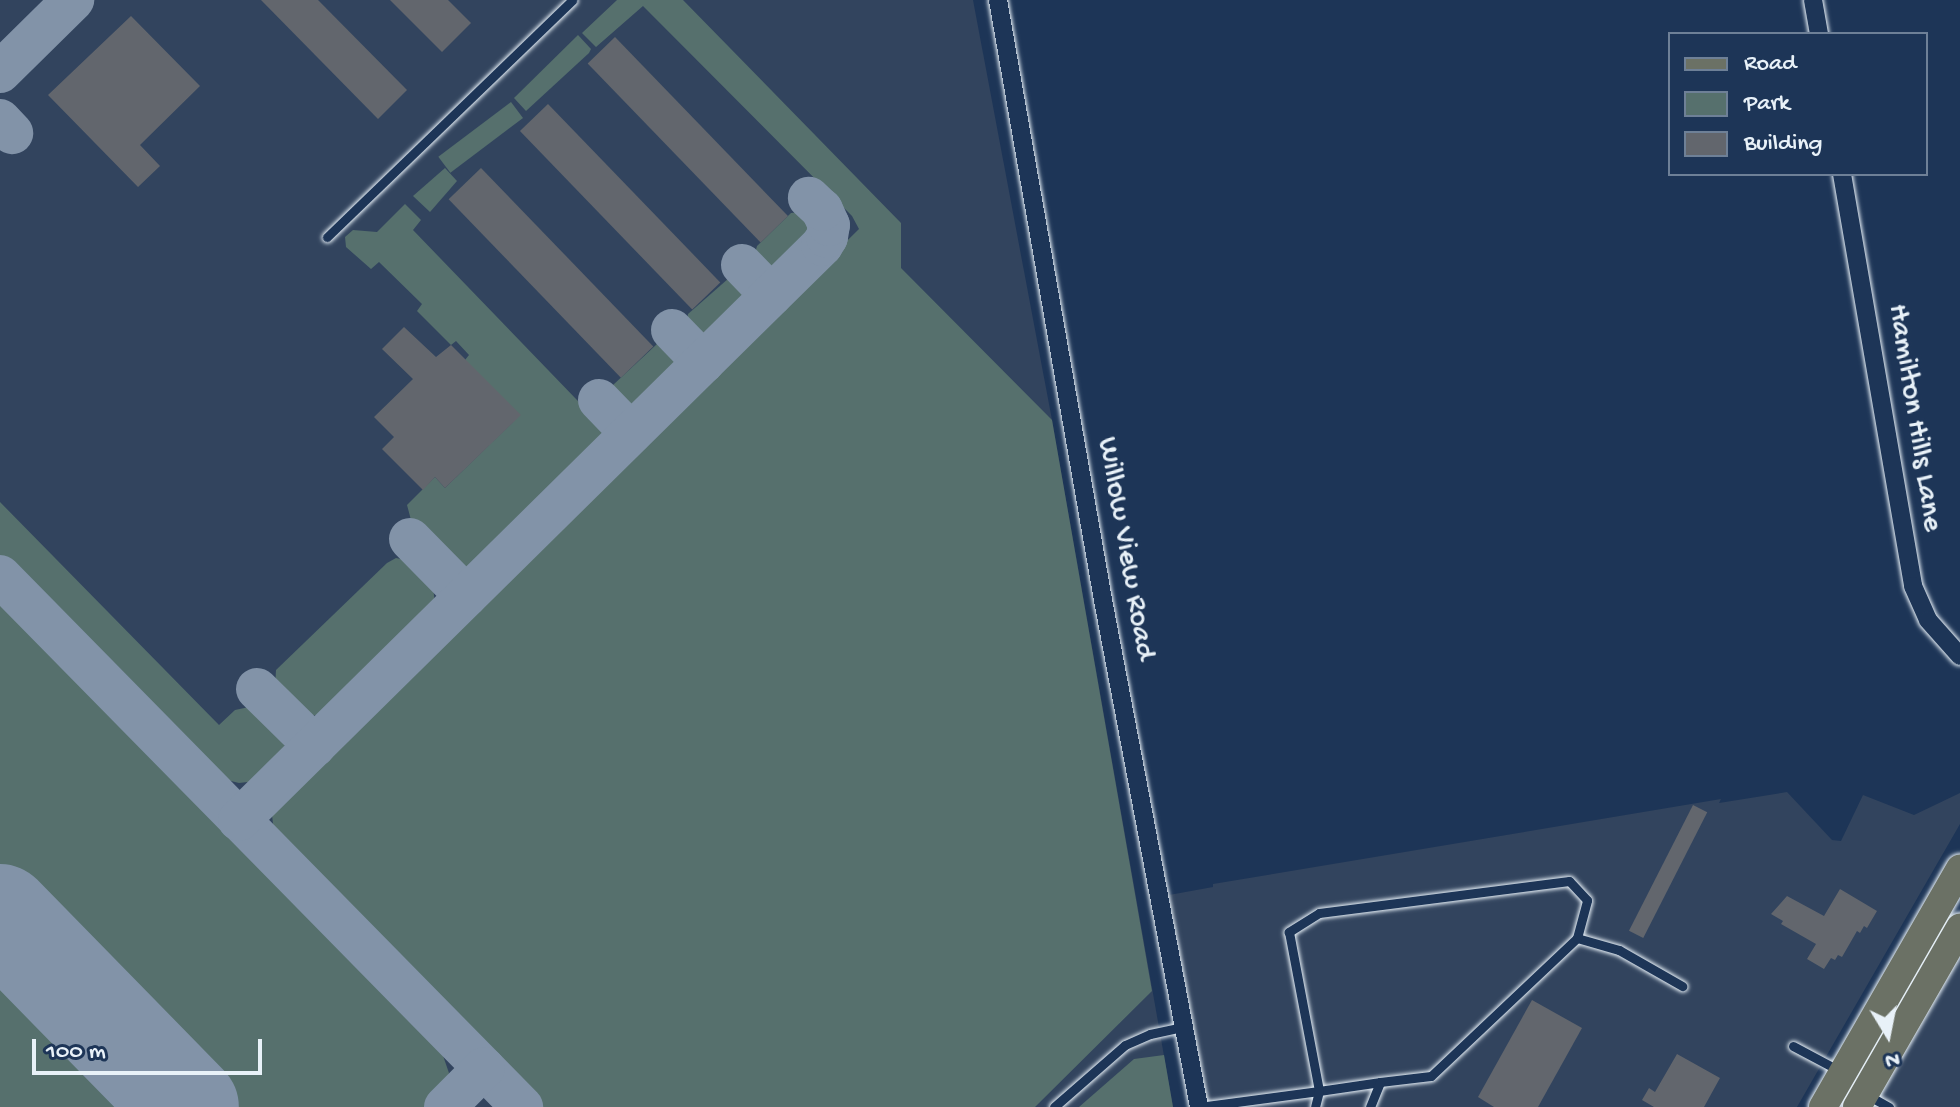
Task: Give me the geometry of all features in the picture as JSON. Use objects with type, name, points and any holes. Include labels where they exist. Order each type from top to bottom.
[{"type":"main road","points":[[1823,1107],[1960,869]]},
{"type":"main road","points":[[1870,1102],[1960,928]]},
{"type":"street","name":"Willow View Road","points":[[998,0],[1103,600],[1199,1107]]},
{"type":"street","points":[[1813,0],[1819,32]]},
{"type":"street","name":"Hamilton Hills Lane","points":[[1842,176],[1913,586],[1928,620],[1960,656]]},
{"type":"lane","points":[[327,237],[572,0]]},
{"type":"lane","points":[[1199,1107],[1299,1094],[1319,1091],[1380,1082],[1431,1076],[1577,938],[1587,900],[1569,881],[1319,913],[1289,932],[1319,1091],[1315,1107],[1299,1094]]},
{"type":"lane","points":[[1577,938],[1619,950],[1682,986]]},
{"type":"lane","points":[[1054,1107],[1125,1045],[1150,1034],[1184,1027]]},
{"type":"lane","points":[[1793,1046],[1843,1074],[1870,1102]]},
{"type":"lane","points":[[1370,1107],[1380,1082]]},
{"type":"shaded area","points":[[0,0],[973,0],[1052,420],[1173,1107],[0,1107]]},
{"type":"shaded area","points":[[1787,792],[1832,840],[1841,841],[1863,795],[1914,815],[1960,793],[1960,824],[1797,1107],[1208,1107],[1169,895],[1213,887],[1213,884],[1721,799],[1719,803]]},
{"type":"shaded area","points":[[1960,952],[1960,1107],[1872,1107]]},
{"type":"green space","points":[[617,0],[683,0],[901,223],[901,268],[1052,420],[1152,991],[1035,1107],[541,1107],[274,832],[272,815],[279,801],[859,229],[852,216],[643,6],[596,47],[582,33]]},
{"type":"green space","points":[[578,35],[591,49],[589,53],[526,111],[514,98]]},
{"type":"green space","points":[[511,102],[523,118],[450,173],[438,157]]},
{"type":"green space","points":[[445,168],[457,181],[430,212],[413,196]]},
{"type":"green space","points":[[405,204],[421,220],[413,230],[604,428],[602,441],[469,568],[461,568],[450,562],[411,520],[407,505],[435,477],[445,488],[520,415],[465,360],[469,355],[456,341],[451,345],[417,311],[422,304],[379,262],[371,269],[346,247],[345,237],[353,230],[377,232]]},
{"type":"green space","points":[[801,212],[811,222],[811,235],[778,268],[766,270],[754,257],[757,246],[791,213]]},
{"type":"green space","points":[[729,278],[734,278],[745,290],[746,299],[711,334],[698,335],[687,324],[688,314]]},
{"type":"green space","points":[[657,344],[666,345],[675,354],[678,365],[639,405],[628,408],[620,402],[613,385]]},
{"type":"green space","points":[[0,502],[219,725],[235,710],[249,707],[281,734],[285,744],[282,754],[256,781],[239,783],[219,778],[0,555]]},
{"type":"green space","points":[[396,558],[410,561],[433,586],[435,605],[322,715],[304,716],[275,688],[276,670],[387,563]]},
{"type":"green space","points":[[0,597],[440,1047],[449,1073],[443,1089],[424,1107],[238,1107],[0,864]]},
{"type":"green space","points":[[0,966],[139,1107],[0,1107]]},
{"type":"green space","points":[[1164,1055],[1173,1107],[1079,1107],[1134,1059]]},
{"type":"building","points":[[261,0],[318,0],[407,90],[378,119]]},
{"type":"building","points":[[390,0],[448,0],[471,23],[442,52]]},
{"type":"building","points":[[131,16],[200,86],[140,145],[160,166],[138,187],[48,95]]},
{"type":"building","points":[[615,37],[788,216],[761,243],[588,63]]},
{"type":"building","points":[[548,104],[720,282],[692,309],[520,131]]},
{"type":"building","points":[[481,168],[653,346],[621,378],[449,199]]},
{"type":"building","points":[[404,327],[436,357],[451,345],[521,415],[445,488],[435,477],[423,490],[382,449],[394,437],[374,417],[413,379],[382,349]]},
{"type":"building","points":[[1693,805],[1707,812],[1643,938],[1629,931]]},
{"type":"building","points":[[1840,889],[1877,911],[1867,928],[1864,926],[1860,933],[1857,931],[1842,957],[1831,958],[1824,969],[1807,959],[1816,944],[1781,924],[1783,921],[1771,914],[1787,896],[1824,916]]},
{"type":"building","points":[[1532,1000],[1582,1028],[1538,1107],[1494,1107],[1478,1097]]},
{"type":"building","points":[[1677,1054],[1720,1078],[1704,1107],[1654,1107],[1642,1100],[1649,1088],[1655,1092]]},
{"type":"taxiway","points":[[0,72],[73,0]]},
{"type":"taxiway","points":[[0,120],[12,133]]},
{"type":"taxiway","points":[[239,820],[822,245],[829,225],[822,210],[809,198]]},
{"type":"taxiway","points":[[742,265],[771,295]]},
{"type":"taxiway","points":[[672,330],[703,362]]},
{"type":"taxiway","points":[[599,400],[631,433]]},
{"type":"taxiway","points":[[410,539],[466,596]]},
{"type":"taxiway","points":[[0,576],[522,1107]]},
{"type":"taxiway","points":[[257,689],[315,746]]},
{"type":"taxiway","points":[[445,1107],[484,1068]]},
{"type":"runway","points":[[0,916],[187,1107]]}]
